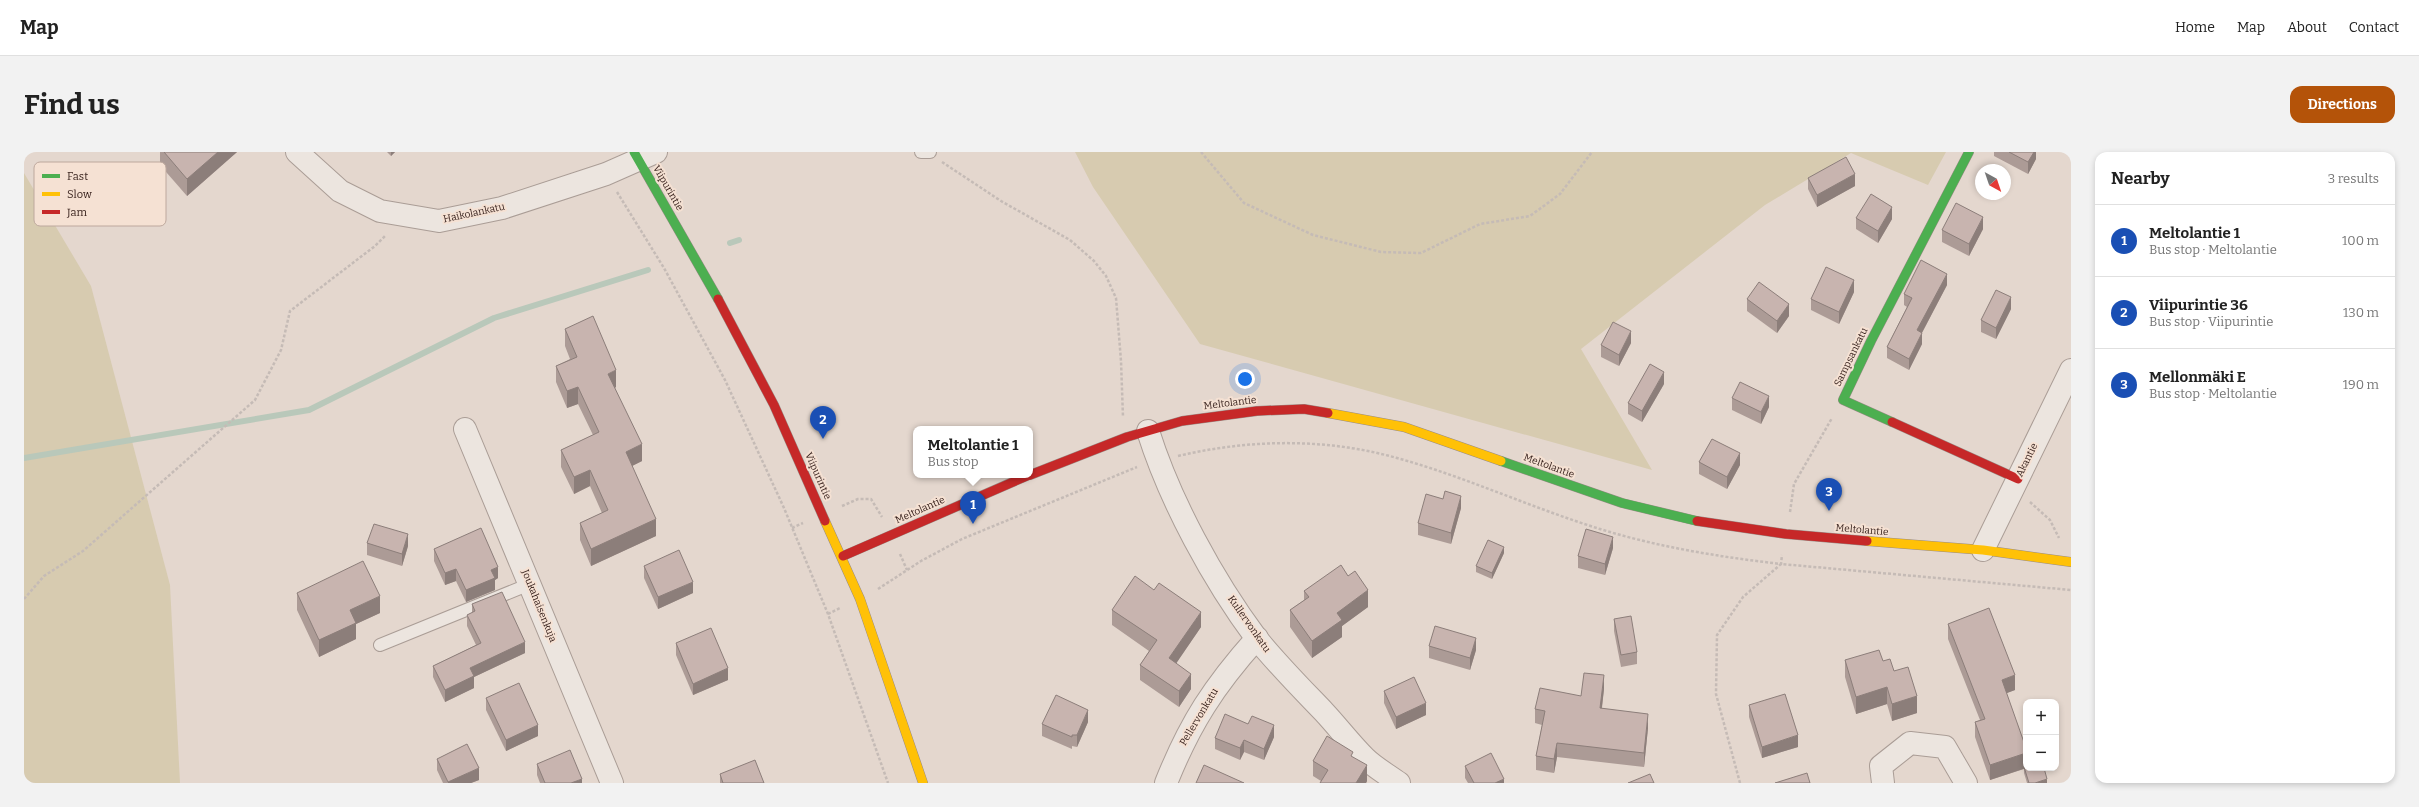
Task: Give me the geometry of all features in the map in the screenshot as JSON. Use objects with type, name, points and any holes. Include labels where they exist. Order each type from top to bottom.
[{"type":"street","name":"Haikolankatu","points":[[297,152],[340,191],[380,211],[439,221],[502,208],[606,174],[643,154]]},
{"type":"street","name":"Sampsankatu","points":[[1969,152],[1871,341],[1843,400],[2018,479]]},
{"type":"street","name":"Viipurintie","points":[[643,154],[774,405],[842,556],[860,599],[923,783]]},
{"type":"street","name":"Akantie","points":[[1983,550],[2071,370]]},
{"type":"street","name":"Meltolantie","points":[[1033,474],[1126,437],[1148,430],[1214,415],[1304,409],[1404,427],[1622,503],[1699,522],[1786,534],[1983,550],[2071,562]]},
{"type":"street","name":"Joukahaisenkuja","points":[[465,429],[612,783]]},
{"type":"street","name":"Kullervonkatu","points":[[1148,430],[1147,464],[1174,498],[1204,553],[1257,638],[1292,680],[1366,758],[1399,783]]},
{"type":"street","name":"Meltolantie","points":[[842,556],[1023,478]]},
{"type":"street","name":"Pellervonkatu","points":[[1166,783],[1181,744],[1208,697],[1257,638]]},
{"type":"street","points":[[1883,783],[1881,766],[1910,743],[1945,747],[1966,783]]},
{"type":"lane","points":[[380,645],[530,584]]},
{"type":"path","points":[[926,152],[1001,201],[1070,240],[1094,261],[1106,276],[1116,298],[1121,361],[1123,422],[1126,437],[1147,464]]},
{"type":"path","points":[[1201,152],[1244,203],[1300,230],[1350,246],[1381,252],[1421,253],[1480,224],[1530,216],[1560,194],[1592,152]]},
{"type":"path","points":[[606,174],[664,268],[725,380],[792,528],[828,614],[888,783]]},
{"type":"path","points":[[24,599],[44,576],[83,551],[255,400],[281,350],[290,311],[375,246],[405,215]]},
{"type":"path","points":[[1740,783],[1716,694],[1717,635],[1743,596],[1780,564],[1794,484],[1843,400]]},
{"type":"path","points":[[828,614],[860,599],[962,539],[1147,464],[1243,443],[1297,443],[1342,447],[1397,458],[1603,530],[1734,558],[1780,564],[2056,590],[2071,590]]},
{"type":"path","points":[[2018,479],[2029,502],[2050,520],[2061,541],[2056,590]]},
{"type":"path","points":[[792,528],[858,499],[871,499],[880,511],[907,570]]},
{"type":"shaded area","points":[[1075,152],[1946,152],[1928,185],[1851,153],[1765,205],[1581,349],[1652,470],[1200,344],[1093,187]]},
{"type":"shaded area","points":[[24,173],[34,190],[34,226],[55,226],[91,286],[170,585],[180,783],[24,783]]},
{"type":"building","points":[[164,152],[218,152],[187,179]]},
{"type":"building","points":[[2009,152],[2034,152],[2028,162]]},
{"type":"building","points":[[1846,157],[1855,174],[1817,195],[1808,178]]},
{"type":"building","points":[[1871,194],[1892,207],[1878,231],[1856,218]]},
{"type":"building","points":[[1956,203],[1983,217],[1969,244],[1942,230]]},
{"type":"building","points":[[1921,260],[1947,274],[1917,330],[1922,333],[1909,359],[1887,347],[1912,298],[1904,294]]},
{"type":"building","points":[[1826,267],[1854,280],[1839,312],[1811,299]]},
{"type":"building","points":[[1759,282],[1789,304],[1777,321],[1747,299]]},
{"type":"building","points":[[1996,290],[2011,297],[1996,328],[1981,320]]},
{"type":"building","points":[[593,316],[616,370],[608,374],[642,444],[626,452],[656,519],[591,549],[580,523],[608,510],[590,470],[574,477],[561,450],[599,432],[578,387],[567,391],[556,366],[577,357],[565,329]]},
{"type":"building","points":[[1613,322],[1631,331],[1619,355],[1601,345]]},
{"type":"building","points":[[1650,364],[1664,372],[1642,411],[1628,403]]},
{"type":"building","points":[[1740,382],[1769,396],[1761,412],[1732,398]]},
{"type":"building","points":[[1712,439],[1740,453],[1727,477],[1699,462]]},
{"type":"building","points":[[1445,491],[1461,496],[1451,533],[1418,523],[1426,494],[1443,499]]},
{"type":"building","points":[[374,524],[408,534],[402,554],[367,543]]},
{"type":"building","points":[[481,528],[498,567],[491,570],[495,578],[466,590],[456,569],[445,573],[434,549]]},
{"type":"building","points":[[1586,529],[1613,537],[1605,564],[1578,556]]},
{"type":"building","points":[[1488,540],[1504,547],[1492,573],[1476,566]]},
{"type":"building","points":[[679,550],[693,582],[658,597],[644,566]]},
{"type":"building","points":[[363,561],[380,596],[350,610],[356,623],[319,640],[297,593]]},
{"type":"building","points":[[1341,565],[1348,576],[1355,571],[1368,590],[1337,613],[1342,620],[1312,641],[1290,610],[1309,597],[1304,591]]},
{"type":"building","points":[[1135,576],[1154,590],[1159,583],[1201,612],[1169,658],[1191,674],[1179,691],[1140,665],[1157,640],[1112,610]]},
{"type":"building","points":[[502,592],[525,642],[470,668],[474,676],[445,690],[433,666],[481,643],[467,615],[475,611],[472,604]]},
{"type":"building","points":[[1989,608],[2015,675],[2002,680],[2023,740],[2023,754],[1990,765],[1975,722],[1985,719],[1948,624]]},
{"type":"building","points":[[1631,616],[1637,652],[1621,655],[1614,619]]},
{"type":"building","points":[[1435,626],[1476,638],[1470,658],[1429,646]]},
{"type":"building","points":[[711,628],[728,668],[693,684],[676,643]]},
{"type":"building","points":[[1879,650],[1883,661],[1890,659],[1894,671],[1908,667],[1917,696],[1892,704],[1887,687],[1856,697],[1845,660]]},
{"type":"building","points":[[1584,673],[1604,675],[1600,708],[1648,714],[1644,753],[1557,743],[1554,759],[1536,756],[1545,711],[1535,709],[1540,688],[1581,696]]},
{"type":"building","points":[[1414,677],[1426,703],[1396,717],[1384,691]]},
{"type":"building","points":[[519,683],[538,725],[506,740],[486,698]]},
{"type":"building","points":[[1785,694],[1798,735],[1762,747],[1749,705]]},
{"type":"building","points":[[1056,695],[1088,710],[1077,735],[1072,735],[1072,737],[1042,724]]},
{"type":"building","points":[[1225,714],[1248,724],[1252,716],[1274,725],[1264,749],[1244,740],[1240,748],[1215,738]]},
{"type":"building","points":[[1327,736],[1353,752],[1351,756],[1367,765],[1356,783],[1320,783],[1328,770],[1313,761]]},
{"type":"building","points":[[467,744],[479,768],[448,782],[437,759]]},
{"type":"building","points":[[570,750],[582,779],[571,783],[545,783],[537,764]]},
{"type":"building","points":[[1491,753],[1504,779],[1495,783],[1474,783],[1465,766]]},
{"type":"building","points":[[755,760],[764,783],[723,783],[720,774]]},
{"type":"building","points":[[1204,765],[1244,783],[1196,783]]},
{"type":"building","points":[[2025,771],[2045,771],[2047,779],[2035,783],[2029,783]]},
{"type":"building","points":[[1807,773],[1810,783],[1775,783]]},
{"type":"building","points":[[1650,774],[1654,783],[1628,783]]},
{"type":"waterway","points":[[730,243],[739,240]]},
{"type":"waterway","points":[[24,458],[309,410],[494,318],[648,270]]},
{"type":"traffic: fast","points":[[634,152],[718,299]]},
{"type":"traffic: fast","points":[[1892,422],[1843,400],[1871,341],[1969,152]]},
{"type":"traffic: fast","points":[[1501,461],[1622,503],[1697,521]]},
{"type":"traffic: slow","points":[[1328,413],[1404,427],[1501,461]]},
{"type":"traffic: slow","points":[[825,521],[860,599],[923,783]]},
{"type":"traffic: slow","points":[[1867,541],[1983,550],[2071,562]]},
{"type":"traffic: jam","points":[[718,299],[774,405],[825,521]]},
{"type":"traffic: jam","points":[[1033,474],[1127,437],[1182,421],[1257,411],[1304,409],[1328,413]]},
{"type":"traffic: jam","points":[[1892,422],[2018,479]]},
{"type":"traffic: jam","points":[[843,556],[1022,478]]},
{"type":"traffic: jam","points":[[1697,521],[1786,534],[1867,541]]},
{"type":"place","name":"Viipurintie 36","points":[[823,439]]},
{"type":"place","name":"Mellonmäki E","points":[[1829,511]]},
{"type":"place","name":"Meltolantie 1","points":[[973,524]]}]
